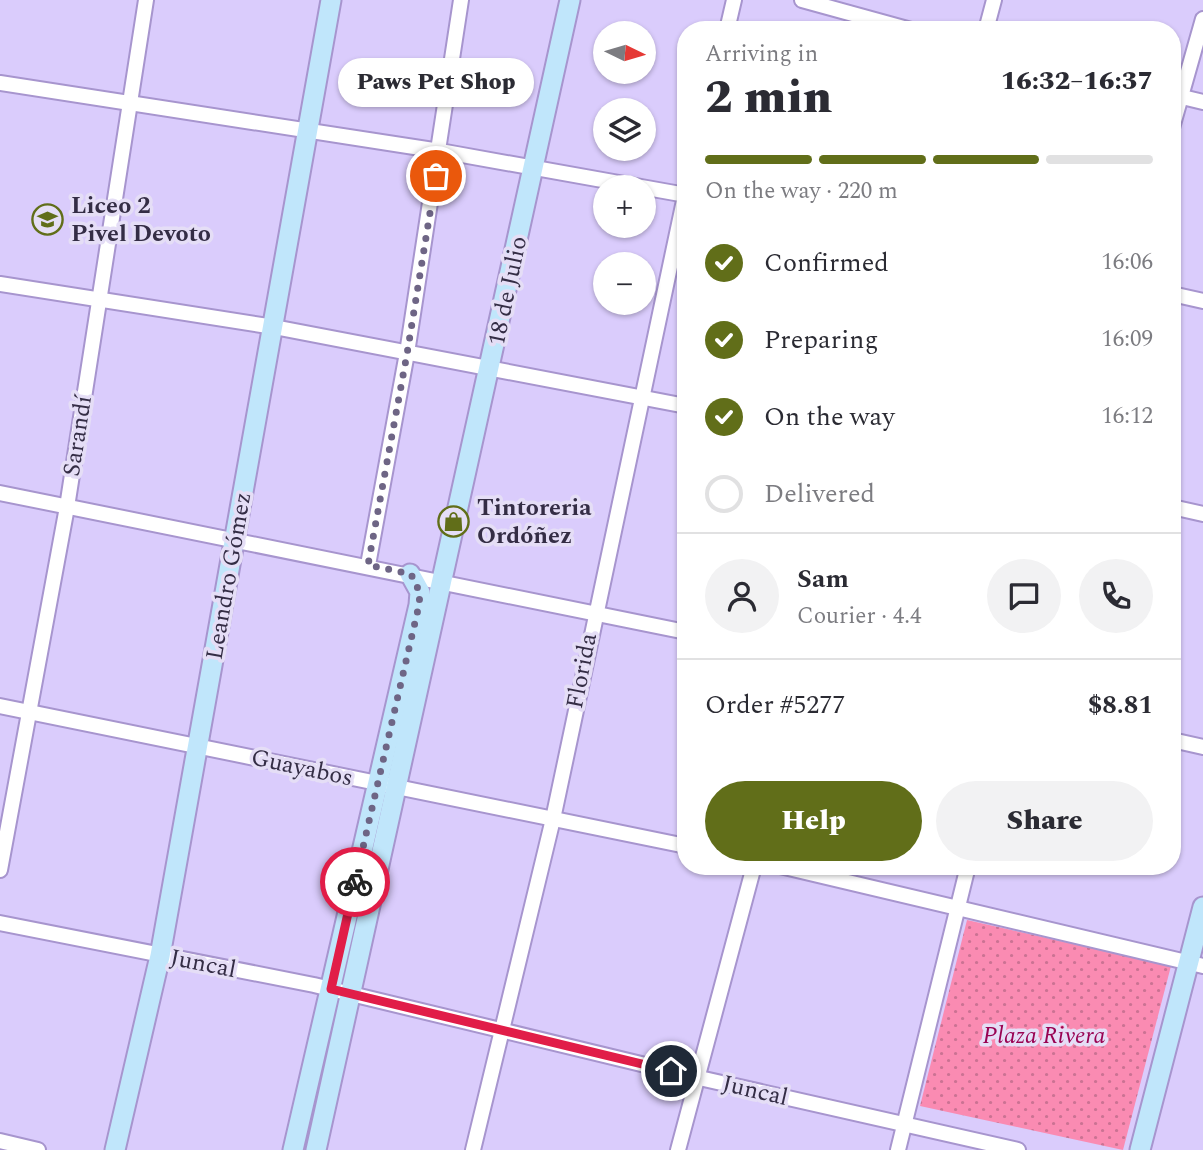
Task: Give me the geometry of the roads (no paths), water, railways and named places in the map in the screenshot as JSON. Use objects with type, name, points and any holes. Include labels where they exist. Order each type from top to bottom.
[{"type":"street","name":"Sarandí","points":[[0,870],[67,507],[146,0]]},
{"type":"street","name":"Leandro Gómez","points":[[115,1150],[160,956],[331,0]]},
{"type":"street","points":[[368,565],[407,354],[461,0]]},
{"type":"street","name":"18 de Julio","points":[[386,785],[442,582],[570,0]]},
{"type":"street","points":[[729,21],[734,0]]},
{"type":"street","points":[[802,0],[878,21]]},
{"type":"street","points":[[988,21],[994,0]]},
{"type":"street","points":[[1181,84],[1203,19]]},
{"type":"street","points":[[0,83],[129,106],[440,151],[677,191]]},
{"type":"street","points":[[1181,97],[1203,102]]},
{"type":"street","name":"Florida","points":[[473,1150],[553,819],[594,613],[677,236]]},
{"type":"street","points":[[0,284],[274,327],[677,405]]},
{"type":"street","points":[[1181,296],[1203,301]]},
{"type":"street","points":[[0,493],[234,541],[368,565],[677,630]]},
{"type":"street","points":[[1181,509],[1203,514]]},
{"type":"street","points":[[316,1150],[351,994],[419,605],[420,593],[411,574]]},
{"type":"street","name":"Guayabos","points":[[0,706],[677,844]]},
{"type":"street","points":[[1181,742],[1203,747]]},
{"type":"street","points":[[293,1150],[331,989],[386,785]]},
{"type":"street","points":[[678,1150],[695,1077],[751,875]]},
{"type":"street","points":[[819,875],[1196,964]]},
{"type":"street","points":[[898,1150],[965,875]]},
{"type":"street","points":[[1140,1150],[1196,964],[1203,907]]},
{"type":"street","name":"Juncal","points":[[0,923],[331,989],[695,1077],[1018,1150]]},
{"type":"street","points":[[0,1141],[38,1150]]},
{"type":"place","name":"Paws Pet Shop","points":[[436,176]]},
{"type":"place","name":"Liceo 2 Pivel Devoto","points":[[48,220]]},
{"type":"place","name":"Tintoreria Ordóñez","points":[[454,522]]},
{"type":"park label","name":"Plaza Rivera","points":[[1044,1036]]}]
